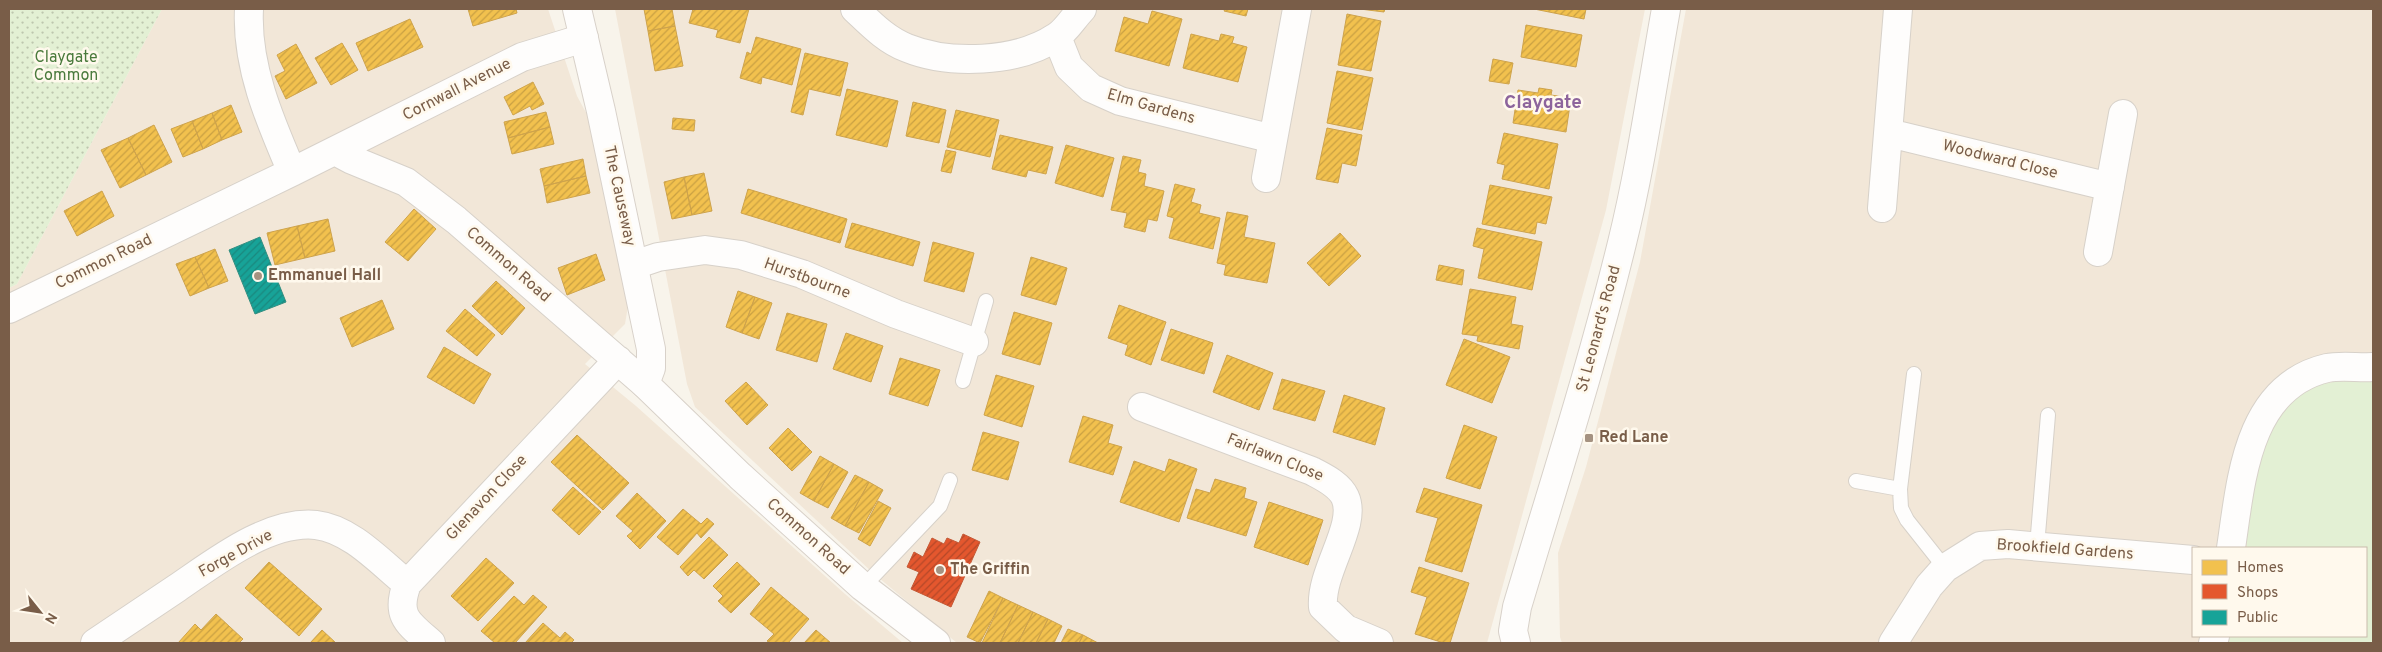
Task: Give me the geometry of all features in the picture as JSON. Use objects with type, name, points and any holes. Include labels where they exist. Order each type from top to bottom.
[{"type":"street","points":[[249,9],[248,20],[256,71],[266,114],[292,172]]},
{"type":"street","name":"The Causeway","points":[[577,9],[651,349],[651,368],[645,384]]},
{"type":"street","points":[[855,9],[879,32],[906,48],[943,59],[984,59],[1021,52],[1057,37],[1082,9]]},
{"type":"street","points":[[1266,178],[1297,9]]},
{"type":"street","name":"St Leonard's Road","points":[[1516,643],[1514,630],[1517,607],[1594,350],[1623,242],[1641,153],[1666,9]]},
{"type":"street","points":[[1882,208],[1898,9]]},
{"type":"street","name":"Elm Gardens","points":[[1057,37],[1069,67],[1091,88],[1120,101],[1273,139]]},
{"type":"street","name":"Cornwall Avenue","points":[[335,151],[522,57],[584,38]]},
{"type":"street","points":[[2098,252],[2123,114]]},
{"type":"street","name":"Woodward Close","points":[[1889,133],[2110,187]]},
{"type":"street","name":"Common Road","points":[[9,309],[335,151],[350,160],[406,182],[456,220],[645,384],[740,476],[863,587],[936,643]]},
{"type":"street","name":"Hurstbourne","points":[[634,265],[658,257],[705,250],[741,255],[802,274],[896,314],[974,342]]},
{"type":"street","name":"Glenavon Close","points":[[407,584],[618,360]]},
{"type":"street","points":[[2231,547],[2244,467],[2258,424],[2280,393],[2301,379],[2327,368],[2373,367]]},
{"type":"street","name":"Fairlawn Close","points":[[1142,407],[1312,471],[1332,482],[1345,496],[1348,512],[1343,536],[1329,569],[1322,594],[1323,606],[1346,629],[1379,643]]},
{"type":"street","name":"Forge Drive","points":[[95,643],[228,554],[260,537],[292,526],[317,525],[342,534],[364,548],[407,584]]},
{"type":"street","name":"Brookfield Gardens","points":[[1893,643],[1929,586],[1945,568],[1980,546],[2008,544],[2192,560]]},
{"type":"street","points":[[407,584],[402,598],[402,612],[410,625],[431,643]]},
{"type":"lane","points":[[963,381],[986,301]]},
{"type":"lane","points":[[1914,374],[1900,489],[1901,508],[1907,520],[1945,568]]},
{"type":"lane","points":[[2037,546],[2048,415]]},
{"type":"lane","points":[[863,587],[940,506],[950,480]]},
{"type":"lane","points":[[1856,482],[1900,489]]},
{"type":"shaded area","points":[[162,9],[548,9],[577,96],[590,120],[629,300],[625,324],[585,364],[636,406],[845,594],[903,643],[9,643],[9,288],[17,284]]},
{"type":"shaded area","points":[[615,9],[1645,9],[1606,210],[1487,643],[957,643],[873,573],[695,407],[687,384]]},
{"type":"shaded area","points":[[1686,9],[2373,9],[2373,643],[1562,643],[1560,637],[1558,553],[1586,467],[1640,262]]},
{"type":"green space","name":"Claygate Common","points":[[9,9],[162,9],[17,284],[9,288]]},
{"type":"green space","points":[[2355,378],[2373,379],[2373,643],[2222,643],[2224,637],[2367,637],[2367,547],[2247,547],[2246,533],[2258,448],[2270,423],[2306,387]]},
{"type":"building: Homes","points":[[468,9],[516,9],[517,13],[473,26]]},
{"type":"building: Homes","points":[[644,9],[672,9],[675,26],[648,31]]},
{"type":"building: Homes","points":[[693,9],[749,9],[740,43],[716,37],[718,30],[689,23]]},
{"type":"building: Homes","points":[[1225,9],[1248,9],[1246,16],[1224,11]]},
{"type":"building: Homes","points":[[1360,9],[1385,9],[1384,12]]},
{"type":"building: Homes","points":[[1534,9],[1586,9],[1584,19]]},
{"type":"building: Homes","points":[[1152,11],[1182,19],[1169,66],[1115,51],[1124,17],[1148,24]]},
{"type":"building: Homes","points":[[1347,14],[1381,21],[1371,71],[1338,65]]},
{"type":"building: Homes","points":[[410,19],[423,47],[368,71],[356,43]]},
{"type":"building: Homes","points":[[1526,25],[1582,35],[1576,67],[1521,57]]},
{"type":"building: Homes","points":[[675,26],[683,66],[655,71],[648,31]]},
{"type":"building: Homes","points":[[1191,34],[1219,41],[1221,34],[1234,37],[1232,43],[1247,47],[1238,82],[1183,68]]},
{"type":"building: Homes","points":[[756,37],[801,49],[792,85],[762,77],[761,84],[740,78],[747,52],[751,54]]},
{"type":"building: Homes","points":[[342,43],[358,70],[331,85],[315,58]]},
{"type":"building: Homes","points":[[296,44],[317,83],[286,99],[275,76],[285,71],[277,55]]},
{"type":"building: Homes","points":[[805,53],[848,63],[840,96],[809,89],[803,115],[791,112]]},
{"type":"building: Homes","points":[[1493,59],[1513,63],[1509,84],[1489,81]]},
{"type":"building: Homes","points":[[1337,71],[1373,78],[1362,130],[1327,123]]},
{"type":"building: Homes","points":[[533,82],[544,104],[532,110],[530,106],[513,115],[504,97]]},
{"type":"building: Homes","points":[[1539,88],[1552,90],[1551,95],[1571,98],[1566,132],[1513,123],[1518,90],[1538,93]]},
{"type":"building: Homes","points":[[847,89],[898,101],[887,147],[836,135]]},
{"type":"building: Homes","points":[[913,102],[946,110],[939,143],[906,136]]},
{"type":"building: Homes","points":[[231,105],[242,132],[222,140],[212,113]]},
{"type":"building: Homes","points":[[956,110],[999,120],[990,157],[947,147]]},
{"type":"building: Homes","points":[[546,112],[550,127],[508,138],[504,122]]},
{"type":"building: Homes","points":[[212,113],[222,140],[203,149],[192,121]]},
{"type":"building: Homes","points":[[673,118],[695,120],[694,131],[672,129]]},
{"type":"building: Homes","points":[[192,121],[203,149],[183,157],[171,129]]},
{"type":"building: Homes","points":[[154,125],[172,162],[146,175],[128,138]]},
{"type":"building: Homes","points":[[550,127],[554,144],[512,154],[508,138]]},
{"type":"building: Homes","points":[[1327,128],[1362,135],[1356,166],[1342,163],[1338,183],[1316,179]]},
{"type":"building: Homes","points":[[1504,133],[1558,144],[1549,189],[1502,179],[1505,165],[1497,163]]},
{"type":"building: Homes","points":[[1000,135],[1053,147],[1046,174],[1028,170],[1026,177],[992,169]]},
{"type":"building: Homes","points":[[128,138],[146,175],[120,188],[101,150]]},
{"type":"building: Homes","points":[[1066,145],[1114,158],[1103,197],[1055,183]]},
{"type":"building: Homes","points":[[946,150],[956,152],[951,173],[941,171]]},
{"type":"building: Homes","points":[[1123,156],[1141,160],[1138,172],[1146,174],[1144,186],[1164,191],[1157,221],[1148,219],[1145,232],[1124,227],[1127,213],[1111,210]]},
{"type":"building: Homes","points":[[583,159],[586,176],[544,186],[540,169]]},
{"type":"building: Homes","points":[[704,173],[712,211],[692,215],[684,177]]},
{"type":"building: Homes","points":[[586,176],[590,193],[547,203],[544,186]]},
{"type":"building: Homes","points":[[684,177],[692,215],[672,219],[664,182]]},
{"type":"building: Homes","points":[[1175,184],[1195,189],[1191,202],[1201,205],[1199,213],[1220,218],[1213,249],[1169,238],[1174,218],[1167,216]]},
{"type":"building: Homes","points":[[1490,185],[1552,197],[1546,224],[1537,222],[1535,234],[1482,224]]},
{"type":"building: Homes","points":[[748,189],[847,219],[840,243],[741,213]]},
{"type":"building: Homes","points":[[102,191],[114,216],[77,236],[64,211]]},
{"type":"building: Homes","points":[[414,209],[436,229],[408,261],[385,242]]},
{"type":"building: Homes","points":[[1227,212],[1248,216],[1244,237],[1275,243],[1267,283],[1224,275],[1226,265],[1217,263]]},
{"type":"building: Homes","points":[[328,219],[335,251],[305,258],[297,226]]},
{"type":"building: Homes","points":[[852,223],[920,242],[913,266],[845,247]]},
{"type":"building: Homes","points":[[297,226],[305,258],[275,265],[267,233]]},
{"type":"building: Homes","points":[[1477,228],[1542,242],[1532,290],[1478,278],[1484,249],[1473,246]]},
{"type":"building: Homes","points":[[1340,233],[1361,256],[1329,286],[1307,263]]},
{"type":"building: Homes","points":[[933,242],[974,253],[964,292],[924,281]]},
{"type":"building: Homes","points":[[215,249],[228,281],[209,288],[195,257]]},
{"type":"building: Homes","points":[[596,254],[605,280],[567,295],[558,268]]},
{"type":"building: Homes","points":[[195,257],[209,288],[190,296],[176,264]]},
{"type":"building: Homes","points":[[1031,257],[1067,268],[1056,305],[1021,295]]},
{"type":"building: Homes","points":[[1439,265],[1464,270],[1462,285],[1436,280]]},
{"type":"building: Homes","points":[[496,281],[525,308],[502,335],[472,306]]},
{"type":"building: Homes","points":[[1470,289],[1516,297],[1511,324],[1523,326],[1519,349],[1477,341],[1478,336],[1462,334]]},
{"type":"building: Homes","points":[[738,291],[755,297],[742,333],[726,327]]},
{"type":"building: Homes","points":[[755,297],[772,303],[759,339],[742,333]]},
{"type":"building: Homes","points":[[382,300],[394,329],[352,347],[340,318]]},
{"type":"building: Homes","points":[[1119,305],[1166,322],[1151,365],[1125,355],[1128,345],[1108,338]]},
{"type":"building: Homes","points":[[465,309],[495,335],[477,356],[446,331]]},
{"type":"building: Homes","points":[[1014,312],[1052,323],[1040,365],[1002,354]]},
{"type":"building: Homes","points":[[787,313],[827,324],[817,362],[776,350]]},
{"type":"building: Homes","points":[[1171,329],[1213,343],[1204,374],[1161,360]]},
{"type":"building: Homes","points":[[846,333],[883,346],[871,382],[833,369]]},
{"type":"building: Homes","points":[[1464,339],[1510,357],[1492,403],[1446,385]]},
{"type":"building: Homes","points":[[444,347],[491,374],[474,404],[427,377]]},
{"type":"building: Homes","points":[[1227,355],[1273,373],[1259,410],[1213,392]]},
{"type":"building: Homes","points":[[900,358],[940,370],[928,406],[889,394]]},
{"type":"building: Homes","points":[[996,375],[1034,386],[1022,427],[984,415]]},
{"type":"building: Homes","points":[[1282,379],[1325,391],[1315,421],[1273,409]]},
{"type":"building: Homes","points":[[746,382],[768,405],[747,425],[725,401]]},
{"type":"building: Homes","points":[[1344,395],[1385,408],[1375,445],[1333,432]]},
{"type":"building: Homes","points":[[1083,416],[1113,425],[1108,443],[1122,447],[1113,475],[1069,462]]},
{"type":"building: Homes","points":[[1464,425],[1497,437],[1480,489],[1446,478]]},
{"type":"building: Homes","points":[[788,428],[812,452],[792,471],[769,448]]},
{"type":"building: Homes","points":[[983,432],[1019,442],[1008,480],[972,470]]},
{"type":"building: Homes","points":[[577,435],[629,483],[603,510],[551,462]]},
{"type":"building: Homes","points":[[820,456],[834,464],[814,501],[800,493]]},
{"type":"building: Homes","points":[[1169,459],[1197,469],[1179,522],[1120,502],[1134,461],[1165,472]]},
{"type":"building: Homes","points":[[834,464],[848,472],[828,508],[814,501]]},
{"type":"building: Homes","points":[[855,475],[869,482],[845,526],[831,518]]},
{"type":"building: Homes","points":[[1215,479],[1246,488],[1244,498],[1257,502],[1246,536],[1187,518],[1196,489],[1210,493]]},
{"type":"building: Homes","points":[[869,482],[883,490],[859,533],[845,526]]},
{"type":"building: Homes","points":[[573,487],[601,512],[579,535],[552,510]]},
{"type":"building: Homes","points":[[1424,488],[1482,505],[1462,572],[1425,561],[1438,518],[1416,512]]},
{"type":"building: Homes","points":[[637,493],[666,521],[640,549],[627,536],[633,531],[616,516]]},
{"type":"building: Homes","points":[[878,501],[891,508],[870,546],[858,539]]},
{"type":"building: Homes","points":[[1269,502],[1323,520],[1308,565],[1254,547]]},
{"type":"building: Homes","points":[[683,509],[701,524],[707,518],[714,524],[701,538],[697,533],[678,555],[657,537]]},
{"type":"building: Homes","points":[[709,537],[728,555],[704,579],[694,570],[688,576],[680,567]]},
{"type":"building: Homes","points":[[486,558],[514,583],[478,621],[451,596]]},
{"type":"building: Homes","points":[[269,562],[322,609],[299,636],[245,588]]},
{"type":"building: Homes","points":[[737,562],[760,584],[731,613],[718,601],[723,596],[713,586]]},
{"type":"building: Homes","points":[[1419,567],[1469,583],[1450,643],[1415,634],[1427,597],[1411,592]]},
{"type":"building: Homes","points":[[771,587],[809,619],[788,643],[770,643],[767,641],[774,634],[750,614]]},
{"type":"building: Homes","points":[[989,591],[1003,598],[980,643],[967,637]]},
{"type":"building: Homes","points":[[533,595],[547,607],[515,643],[495,643],[481,631],[514,596],[524,605]]},
{"type":"building: Homes","points":[[1003,598],[1018,605],[1000,643],[982,643]]},
{"type":"building: Homes","points":[[1018,605],[1033,612],[1018,643],[1000,643]]},
{"type":"building: Homes","points":[[1033,612],[1048,619],[1036,643],[1018,643]]},
{"type":"building: Homes","points":[[216,614],[243,639],[239,643],[178,643],[195,624],[201,630]]},
{"type":"building: Homes","points":[[1048,619],[1062,626],[1054,643],[1036,643]]},
{"type":"building: Homes","points":[[543,623],[560,638],[565,632],[574,640],[571,643],[525,643]]},
{"type":"building: Homes","points":[[1068,629],[1083,635],[1079,643],[1061,643]]},
{"type":"building: Homes","points":[[322,630],[336,643],[310,643]]},
{"type":"building: Homes","points":[[816,630],[831,643],[804,643]]},
{"type":"building: Homes","points":[[1083,635],[1098,643],[1079,643]]},
{"type":"building: Shops","name":"The Griffin","points":[[963,534],[980,542],[951,607],[911,589],[919,572],[907,567],[914,552],[923,557],[932,538],[944,544],[947,538],[959,543]]},
{"type":"building: Public","name":"Emmanuel Hall","points":[[260,237],[286,302],[255,314],[229,250]]},
{"type":"place","name":"Emmanuel Hall","points":[[258,276]]},
{"type":"place","name":"Red Lane","points":[[1589,438]]},
{"type":"place","name":"The Griffin","points":[[940,570]]},
{"type":"district","name":"Claygate","points":[[1543,103]]}]
